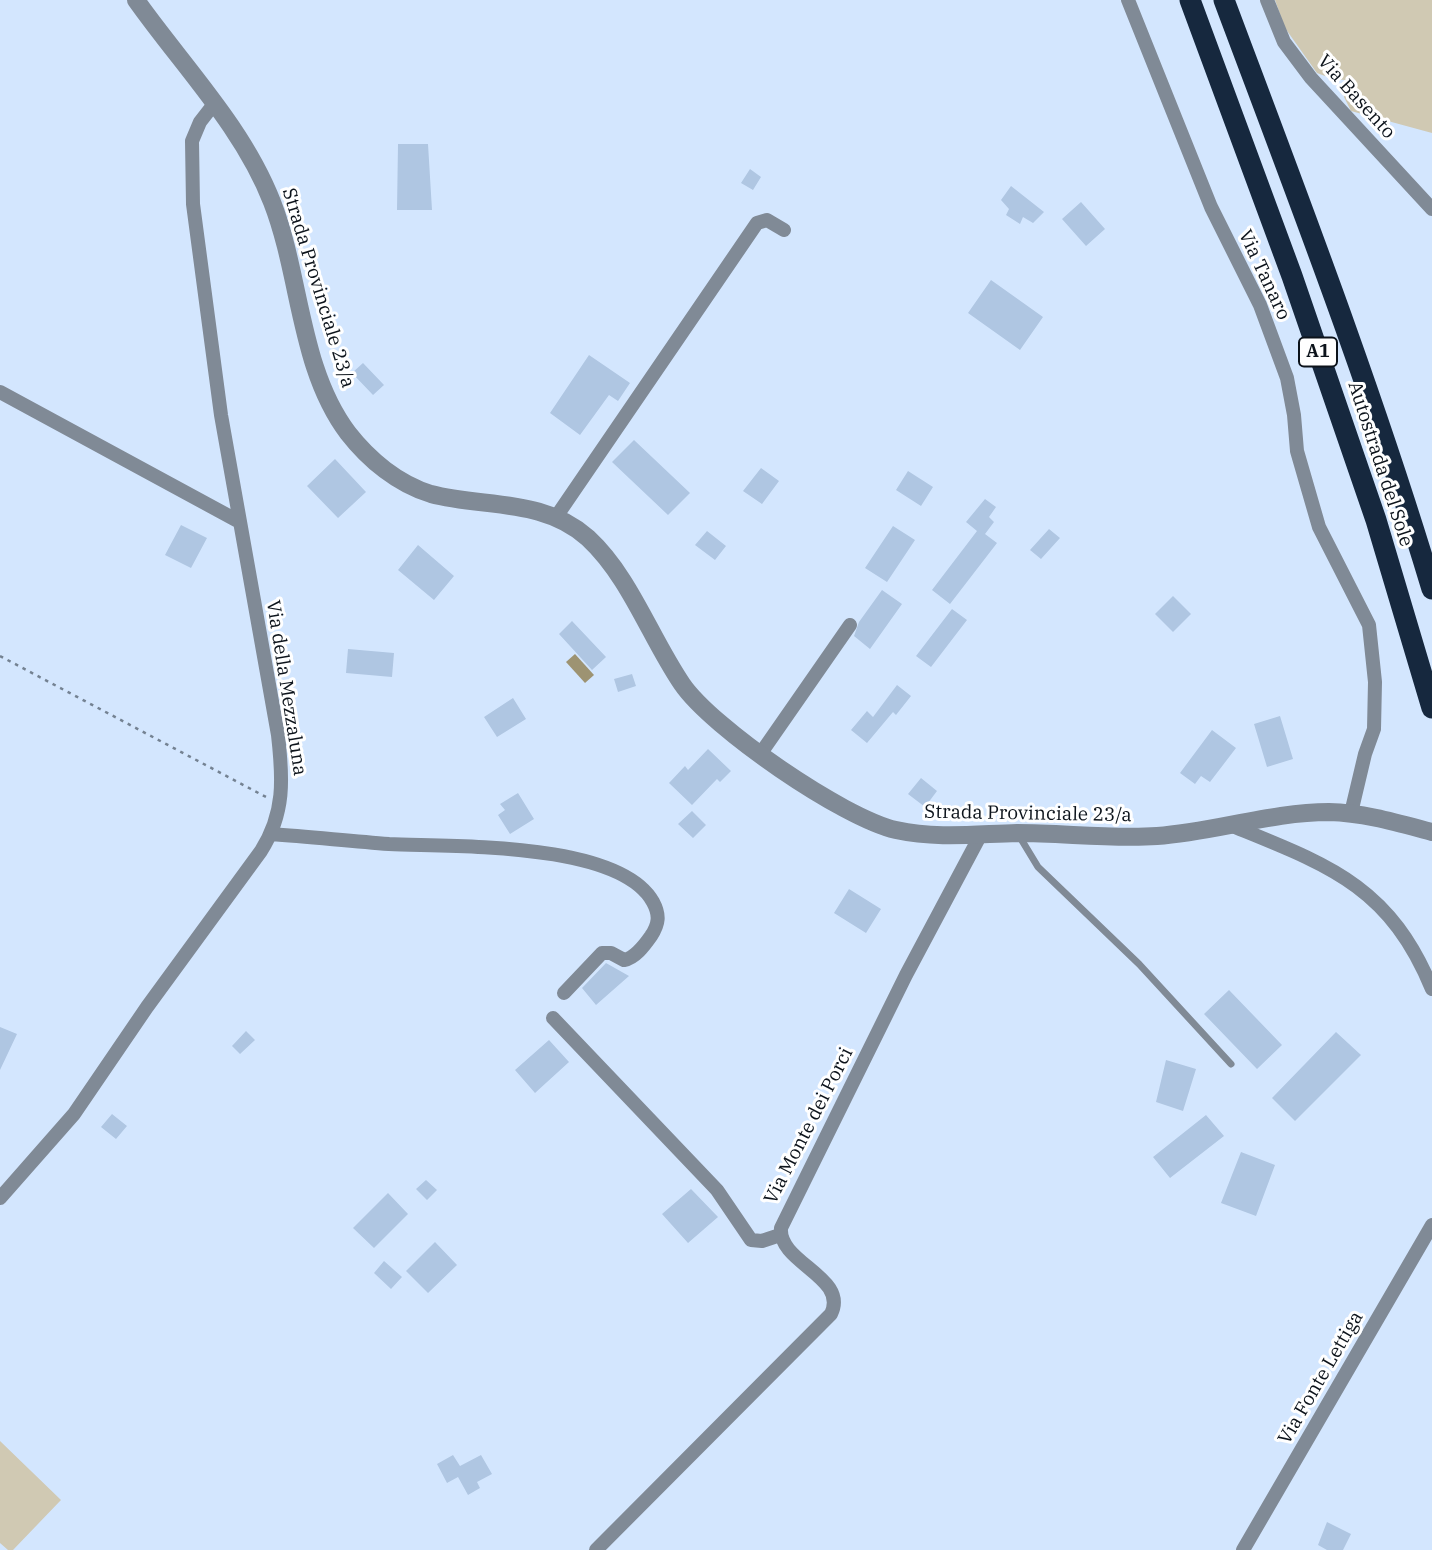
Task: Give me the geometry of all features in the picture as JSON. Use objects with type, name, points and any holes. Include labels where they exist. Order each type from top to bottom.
[{"type":"highway","name":"Autostrada del Sole","points":[[1190,0],[1292,276],[1362,481],[1432,709]]},
{"type":"highway","name":"Autostrada del Sole","points":[[1224,0],[1321,257],[1406,503],[1432,589]]},
{"type":"street","name":"Strada Provinciale 23/a","points":[[136,0],[214,104],[271,198],[319,376],[335,412],[351,436],[389,473],[418,489],[441,496],[528,508],[556,517],[587,537],[609,561],[678,678],[698,704],[761,753],[829,800],[872,822],[895,830],[932,835],[980,836],[1018,833],[1154,836],[1314,813],[1351,813],[1426,830]]},
{"type":"street","name":"Via Tanaro","points":[[1128,0],[1211,207],[1260,305],[1287,378],[1297,451],[1319,527],[1369,625],[1375,682],[1374,729],[1351,813]]},
{"type":"street","name":"Via Basento","points":[[1267,0],[1284,42],[1311,78],[1432,209]]},
{"type":"street","name":"Via della Mezzaluna","points":[[0,1198],[74,1114],[271,834],[281,805],[282,777],[278,735],[239,521],[202,283],[190,164],[194,133],[214,104]]},
{"type":"street","points":[[556,517],[757,223],[767,220],[784,230]]},
{"type":"street","points":[[0,392],[239,521]]},
{"type":"street","points":[[761,753],[850,625]]},
{"type":"street","points":[[1230,825],[1313,860],[1366,893],[1402,930],[1432,989]]},
{"type":"street","points":[[271,834],[537,851],[585,861],[628,878],[646,892],[654,904],[659,915],[654,930],[631,959],[624,960],[611,953],[602,953],[564,993]]},
{"type":"street","name":"Via Monte dei Porci","points":[[596,1550],[831,1314],[835,1301],[832,1292],[786,1246],[780,1235],[786,1216],[906,975],[980,836]]},
{"type":"street","points":[[553,1018],[717,1190],[748,1238],[758,1242],[780,1235]]},
{"type":"street","name":"Via Fonte Lettiga","points":[[1243,1550],[1432,1225]]},
{"type":"lane","points":[[1018,833],[1038,867],[1139,964],[1231,1064]]},
{"type":"path","points":[[0,656],[281,805]]},
{"type":"shaded area","points":[[1275,0],[1432,0],[1432,133],[1351,111],[1344,97],[1345,80],[1334,79],[1329,72],[1325,76],[1317,73],[1285,28]]},
{"type":"shaded area","points":[[575,654],[594,675],[585,683],[566,662]]},
{"type":"shaded area","points":[[0,1441],[61,1500],[13,1550],[8,1550],[0,1543]]},
{"type":"building","points":[[398,144],[428,144],[432,210],[397,210]]},
{"type":"building","points":[[750,169],[761,177],[753,190],[741,183]]},
{"type":"building","points":[[1011,186],[1044,212],[1033,223],[1023,217],[1020,224],[1006,215],[1009,209],[1001,200]]},
{"type":"building","points":[[1081,202],[1105,229],[1086,246],[1062,219]]},
{"type":"building","points":[[991,280],[1043,317],[1020,350],[968,313]]},
{"type":"building","points":[[589,355],[630,383],[618,401],[609,395],[580,435],[550,413]]},
{"type":"building","points":[[363,363],[384,385],[373,395],[352,373]]},
{"type":"building","points":[[634,440],[690,493],[668,515],[612,462]]},
{"type":"building","points":[[335,459],[366,492],[338,518],[307,486]]},
{"type":"building","points":[[761,468],[779,481],[762,504],[743,491]]},
{"type":"building","points":[[908,471],[933,487],[921,506],[896,490]]},
{"type":"building","points":[[985,499],[996,507],[989,517],[994,522],[985,534],[997,543],[950,604],[932,590],[977,531],[966,522]]},
{"type":"building","points":[[181,525],[207,538],[191,568],[165,555]]},
{"type":"building","points":[[893,526],[915,540],[887,582],[865,568]]},
{"type":"building","points":[[1049,529],[1060,538],[1041,559],[1030,550]]},
{"type":"building","points":[[707,531],[726,546],[715,560],[695,545]]},
{"type":"building","points":[[418,545],[454,576],[434,600],[398,570]]},
{"type":"building","points":[[882,590],[902,604],[870,649],[854,636],[859,622]]},
{"type":"building","points":[[1173,596],[1191,614],[1173,632],[1155,614]]},
{"type":"building","points":[[952,609],[967,620],[931,667],[916,656]]},
{"type":"building","points":[[572,621],[606,657],[592,670],[559,634]]},
{"type":"building","points":[[348,649],[394,653],[392,677],[346,673]]},
{"type":"building","points":[[632,674],[636,686],[618,692],[614,679]]},
{"type":"building","points":[[897,685],[911,696],[896,715],[893,712],[867,743],[851,730],[867,711],[873,717]]},
{"type":"building","points":[[513,698],[526,719],[497,737],[484,717]]},
{"type":"building","points":[[1280,716],[1293,759],[1267,767],[1254,724]]},
{"type":"building","points":[[1212,730],[1236,748],[1210,782],[1201,776],[1195,784],[1180,773]]},
{"type":"building","points":[[708,749],[731,771],[720,782],[717,779],[692,805],[669,783],[685,766],[688,770]]},
{"type":"building","points":[[921,778],[937,791],[925,807],[908,794]]},
{"type":"building","points":[[518,793],[534,819],[510,834],[498,815],[505,810],[500,804]]},
{"type":"building","points":[[692,811],[706,825],[693,838],[678,824]]},
{"type":"building","points":[[849,889],[881,909],[866,933],[834,913]]},
{"type":"building","points":[[606,963],[629,976],[596,1005],[582,988]]},
{"type":"building","points":[[1229,990],[1282,1045],[1257,1069],[1204,1014]]},
{"type":"building","points":[[0,1027],[17,1034],[0,1070]]},
{"type":"building","points":[[246,1031],[255,1040],[240,1054],[232,1046]]},
{"type":"building","points":[[1336,1032],[1361,1055],[1295,1121],[1272,1098]]},
{"type":"building","points":[[549,1040],[569,1062],[535,1093],[515,1070]]},
{"type":"building","points":[[1166,1060],[1196,1069],[1183,1111],[1156,1102]]},
{"type":"building","points":[[112,1114],[127,1126],[116,1139],[101,1127]]},
{"type":"building","points":[[1206,1115],[1224,1136],[1170,1178],[1153,1157]]},
{"type":"building","points":[[1241,1152],[1275,1165],[1256,1216],[1221,1203]]},
{"type":"building","points":[[426,1180],[437,1190],[427,1200],[416,1189]]},
{"type":"building","points":[[691,1189],[718,1217],[688,1243],[662,1214]]},
{"type":"building","points":[[388,1193],[408,1214],[374,1248],[353,1228]]},
{"type":"building","points":[[435,1242],[457,1265],[428,1293],[406,1271]]},
{"type":"building","points":[[384,1261],[402,1277],[391,1289],[374,1273]]},
{"type":"building","points":[[453,1455],[460,1466],[481,1455],[492,1474],[477,1482],[480,1488],[468,1495],[458,1477],[447,1483],[437,1464]]},
{"type":"building","points":[[1327,1522],[1351,1534],[1343,1550],[1327,1550],[1318,1545]]}]
